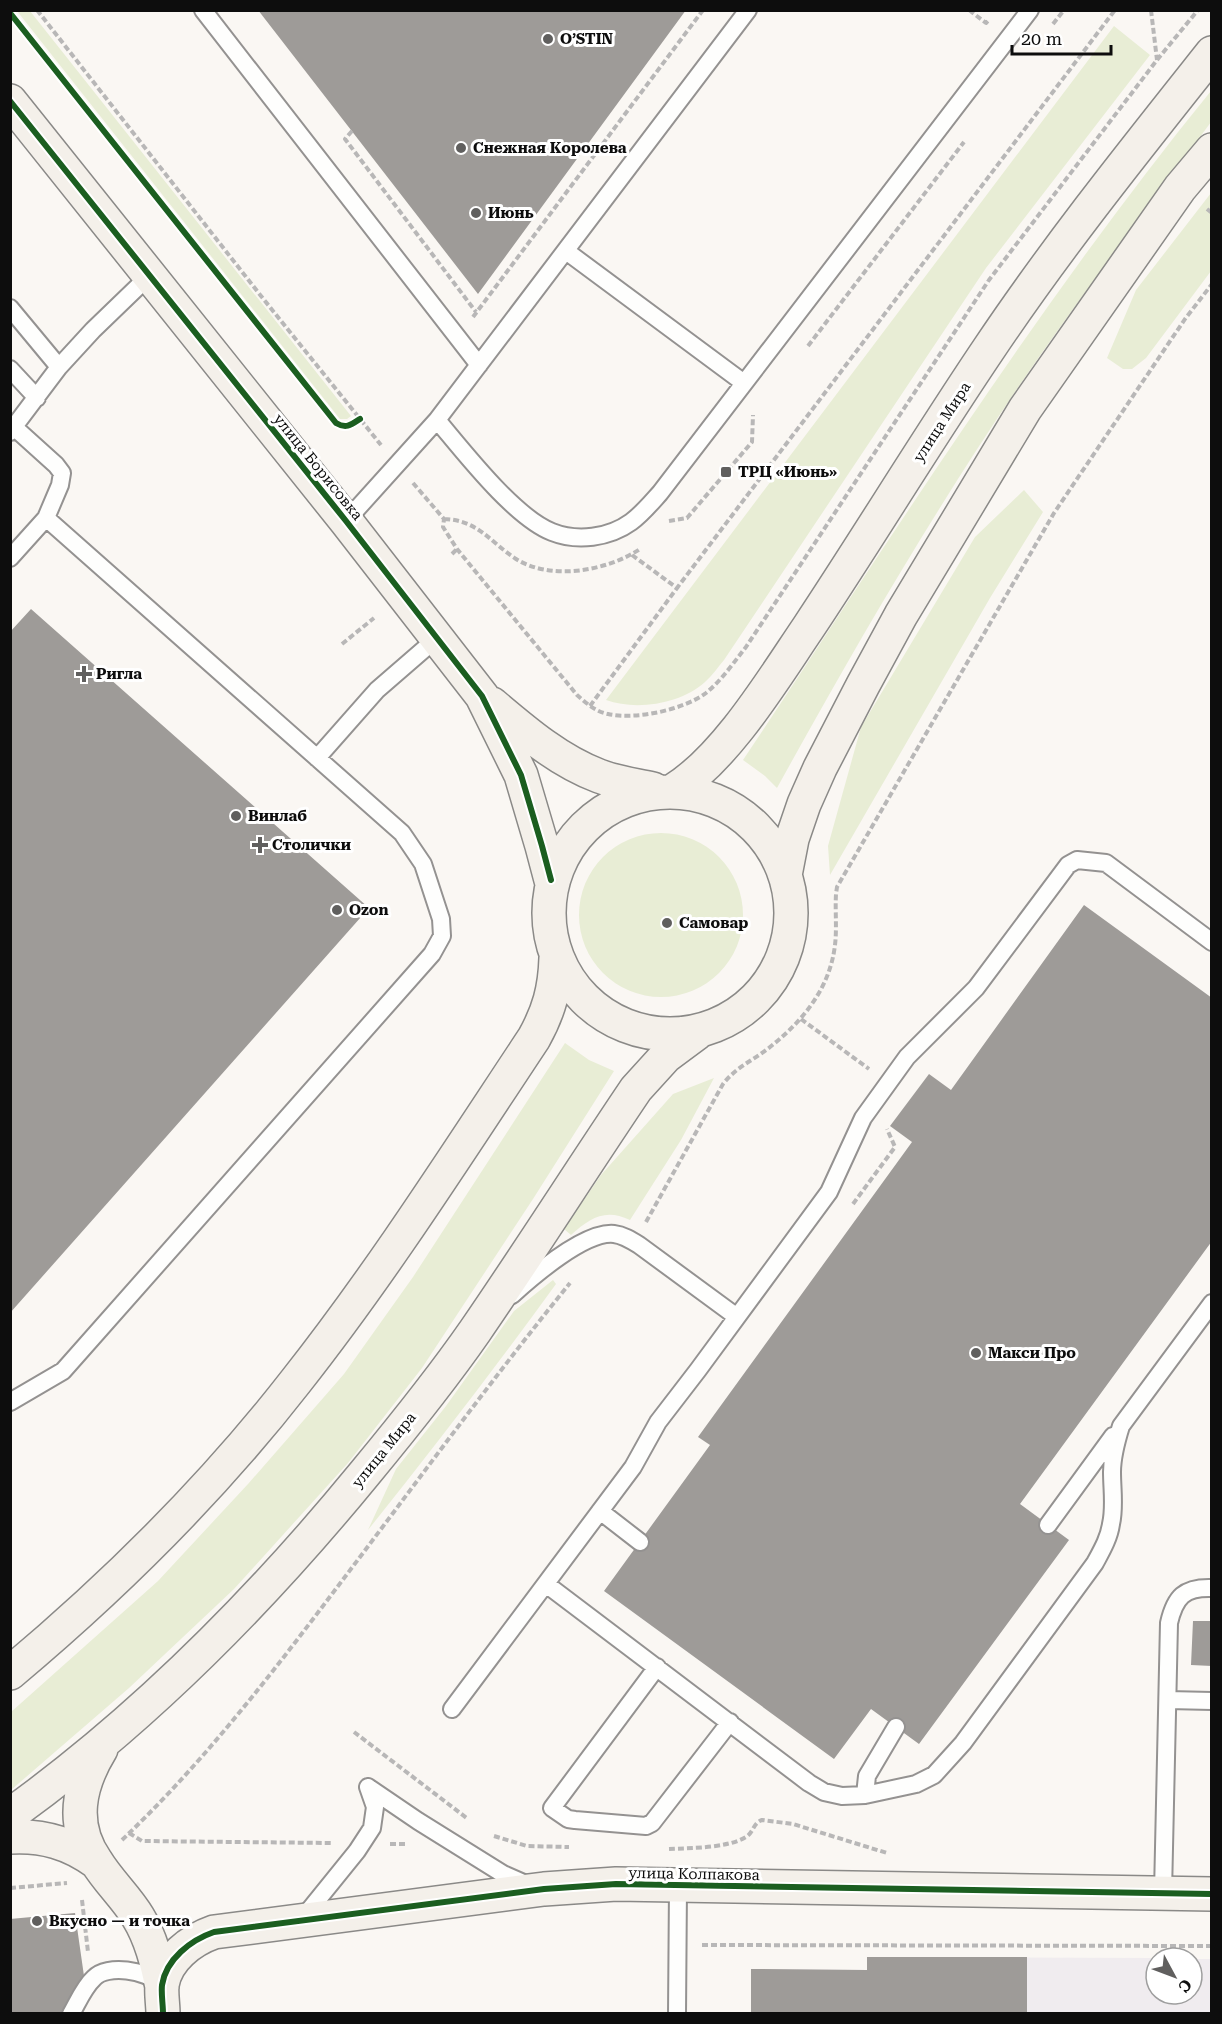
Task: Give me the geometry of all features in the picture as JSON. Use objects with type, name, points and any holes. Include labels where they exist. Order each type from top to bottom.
[{"type":"main road","name":"улица Мира","points":[[551,880],[558,859],[580,831],[598,815],[613,804],[664,789],[696,775],[718,752],[773,679],[859,551],[989,349],[1080,223],[1212,53]]},
{"type":"main road","name":"улица Борисовка","points":[[10,101],[346,521],[482,696],[527,734],[572,764],[600,777],[707,800],[741,817],[766,844],[785,875]]},
{"type":"main road","points":[[551,880],[547,899],[547,925],[556,958],[572,983],[587,1000],[621,1022],[666,1033],[697,1033],[732,1022],[754,1004],[776,975],[793,929],[793,906],[785,875],[795,830],[820,768],[862,685],[907,605],[1025,409],[1180,188],[1212,150]]},
{"type":"main road","name":"улица Борисовка","points":[[482,696],[520,775],[543,846],[551,880]]},
{"type":"main road","points":[[10,1672],[61,1630],[143,1554],[215,1476],[296,1382],[363,1292],[534,1038],[546,1016],[555,976],[556,958]]},
{"type":"main road","name":"улица Мира","points":[[10,1815],[42,1793],[186,1669],[240,1615],[310,1538],[410,1418],[474,1331],[636,1089],[666,1056],[697,1033]]},
{"type":"main road","points":[[84,1872],[80,1801],[88,1773],[108,1738]]},
{"type":"main road","points":[[10,1837],[51,1839],[81,1851],[84,1872],[144,1915],[169,1926],[198,1932],[214,1932]]},
{"type":"main road","name":"улица Колпакова","points":[[163,2000],[164,1976],[171,1964],[180,1953],[201,1936],[214,1932],[544,1889],[616,1884],[678,1887],[1212,1894]]},
{"type":"main road","points":[[132,1907],[140,1919],[153,1950],[163,2000]]},
{"type":"lane","points":[[203,10],[480,365]]},
{"type":"lane","points":[[346,521],[437,420],[748,10]]},
{"type":"lane","points":[[437,420],[479,470],[519,510],[538,525],[552,532],[582,538],[598,536],[624,526],[647,508],[1030,10]]},
{"type":"lane","points":[[566,251],[744,383]]},
{"type":"lane","points":[[10,558],[46,518],[60,484],[62,473],[56,465],[13,430],[59,367],[93,330],[150,275]]},
{"type":"lane","points":[[10,308],[59,367]]},
{"type":"lane","points":[[10,369],[37,398]]},
{"type":"lane","points":[[10,1402],[63,1371],[432,954],[442,936],[441,919],[423,864],[402,833],[46,518]]},
{"type":"lane","points":[[317,758],[377,690],[437,638]]},
{"type":"lane","points":[[452,1709],[633,1467],[658,1422],[829,1192],[855,1131],[888,1083],[920,1043],[976,988],[1068,865],[1077,860],[1106,863],[1212,942]]},
{"type":"lane","points":[[474,1331],[521,1287],[564,1254],[588,1239],[607,1234],[621,1235],[639,1245],[737,1317]]},
{"type":"lane","points":[[1048,1525],[1212,1303]]},
{"type":"lane","points":[[546,1584],[824,1792],[842,1796],[865,1795],[916,1784],[934,1774],[950,1759],[1095,1563],[1105,1545],[1112,1524],[1113,1449],[1121,1426]]},
{"type":"lane","points":[[600,1511],[640,1542]]},
{"type":"lane","points":[[1163,1893],[1169,1623],[1172,1608],[1188,1591],[1196,1588],[1212,1588]]},
{"type":"lane","points":[[657,1667],[552,1808],[557,1812],[568,1819],[575,1820],[645,1826],[652,1823],[730,1722]]},
{"type":"lane","points":[[1168,1700],[1212,1701]]},
{"type":"lane","points":[[865,1795],[867,1776],[896,1727]]},
{"type":"lane","points":[[302,1920],[372,1828],[375,1817],[373,1795],[368,1787],[442,1837],[503,1874],[522,1883],[544,1889]]},
{"type":"lane","points":[[677,2013],[678,1887]]},
{"type":"lane","points":[[71,2013],[91,1982],[101,1973],[123,1971],[149,1976],[163,2000]]},
{"type":"path","points":[[37,10],[357,420],[444,519],[443,527],[458,549],[577,695],[590,706],[606,714],[628,716],[673,709],[689,703],[707,692],[724,675],[752,637],[989,280],[1157,60],[1198,10]]},
{"type":"path","points":[[458,336],[703,10]]},
{"type":"path","points":[[969,10],[986,23],[992,16]]},
{"type":"path","points":[[590,706],[676,588],[1115,10]]},
{"type":"path","points":[[1151,10],[1157,60]]},
{"type":"path","points":[[352,131],[345,139],[476,312]]},
{"type":"path","points":[[1207,209],[1212,213]]},
{"type":"path","points":[[657,1204],[730,1076],[736,1069],[768,1050],[801,1019],[821,990],[833,958],[836,942],[837,887],[1054,513],[1185,319],[1212,284]]},
{"type":"path","points":[[452,554],[458,549]]},
{"type":"path","points":[[632,555],[676,588]]},
{"type":"path","points":[[342,645],[374,618]]},
{"type":"path","points":[[801,1019],[888,1083]]},
{"type":"path","points":[[10,1888],[84,1872],[129,1833],[163,1799],[280,1663],[570,1282]]},
{"type":"path","points":[[129,1833],[142,1841],[424,1844],[471,1822],[354,1732]]},
{"type":"path","points":[[660,1849],[724,1844],[742,1839],[750,1834],[758,1821],[762,1820],[794,1824],[882,1852],[894,1853]]},
{"type":"path","points":[[490,1834],[527,1846],[571,1847]]},
{"type":"path","points":[[84,1872],[81,1892],[91,1982]]},
{"type":"path","points":[[678,1945],[1212,1946]]},
{"type":"shaded area","points":[[867,1957],[1144,1958],[1144,2006],[1204,2006],[1204,1959],[1211,1959],[1211,2013],[751,2014],[751,1969],[867,1970]]},
{"type":"green space","points":[[17,11],[30,11],[351,416],[347,419],[340,419]]},
{"type":"green space","points":[[1114,26],[1150,55],[986,268],[724,660],[708,680],[684,696],[644,705],[606,700]]},
{"type":"green space","points":[[1211,91],[1211,122],[1060,327],[969,462],[870,623],[777,788],[743,760],[1027,336],[1148,171]]},
{"type":"green space","points":[[1211,193],[1211,271],[1146,358],[1132,369],[1123,369],[1107,358],[1136,290]]},
{"type":"green space","points":[[1024,490],[1043,512],[990,598],[830,875],[828,846],[861,727],[975,537]]},
{"type":"green space","points":[[661,833],[677,834],[692,839],[719,857],[737,884],[742,899],[742,931],[737,946],[719,973],[692,991],[677,996],[661,997],[645,996],[630,991],[603,973],[585,946],[580,931],[579,915],[580,899],[585,884],[603,857],[630,839],[645,834]]},
{"type":"green space","points":[[565,1043],[589,1060],[614,1071],[422,1368],[348,1463],[234,1589],[129,1688],[11,1790],[11,1712],[158,1581],[248,1484],[344,1374],[413,1277]]},
{"type":"green space","points":[[714,1078],[681,1140],[630,1220],[605,1215],[591,1220],[571,1235],[564,1229],[601,1175],[673,1094]]},
{"type":"green space","points":[[553,1280],[556,1284],[368,1530],[396,1469],[446,1406],[514,1311]]},
{"type":"building","name":"Июнь","points":[[258,10],[686,10],[478,294]]},
{"type":"building","points":[[31,609],[369,908],[10,1313],[10,632]]},
{"type":"building","points":[[1084,905],[1212,998],[1212,1241],[1020,1504],[1069,1540],[919,1744],[871,1709],[834,1759],[604,1591],[710,1445],[698,1437],[912,1142],[890,1126],[929,1074],[951,1090]]},
{"type":"building","points":[[1193,1621],[1212,1621],[1212,1666],[1191,1665]]},
{"type":"building","points":[[75,1913],[84,1976],[61,2014],[10,2014],[10,1919]]},
{"type":"building","points":[[867,1957],[1027,1957],[1027,2014],[751,2014],[751,1969],[867,1970]]},
{"type":"cycle path","points":[[10,13],[336,423],[348,426],[360,419]]},
{"type":"cycle path","points":[[10,101],[346,521],[482,696],[521,775],[551,880]]},
{"type":"cycle path","points":[[163,2014],[162,1985],[169,1967],[188,1945],[214,1932],[544,1889],[616,1884],[1212,1894]]},
{"type":"place","name":"O’STIN","points":[[548,39]]},
{"type":"place","name":"Снежная Королева","points":[[461,148]]},
{"type":"place","name":"Июнь","points":[[476,213]]},
{"type":"place","name":"ТРЦ «Июнь»","points":[[726,472]]},
{"type":"place","name":"Ригла","points":[[84,674]]},
{"type":"place","name":"Винлаб","points":[[236,816]]},
{"type":"place","name":"Столички","points":[[260,845]]},
{"type":"place","name":"Ozon","points":[[337,910]]},
{"type":"place","name":"Самовар","points":[[667,923]]},
{"type":"place","name":"Макси Про","points":[[976,1353]]},
{"type":"place","name":"Вкусно — и точка","points":[[37,1921]]}]
